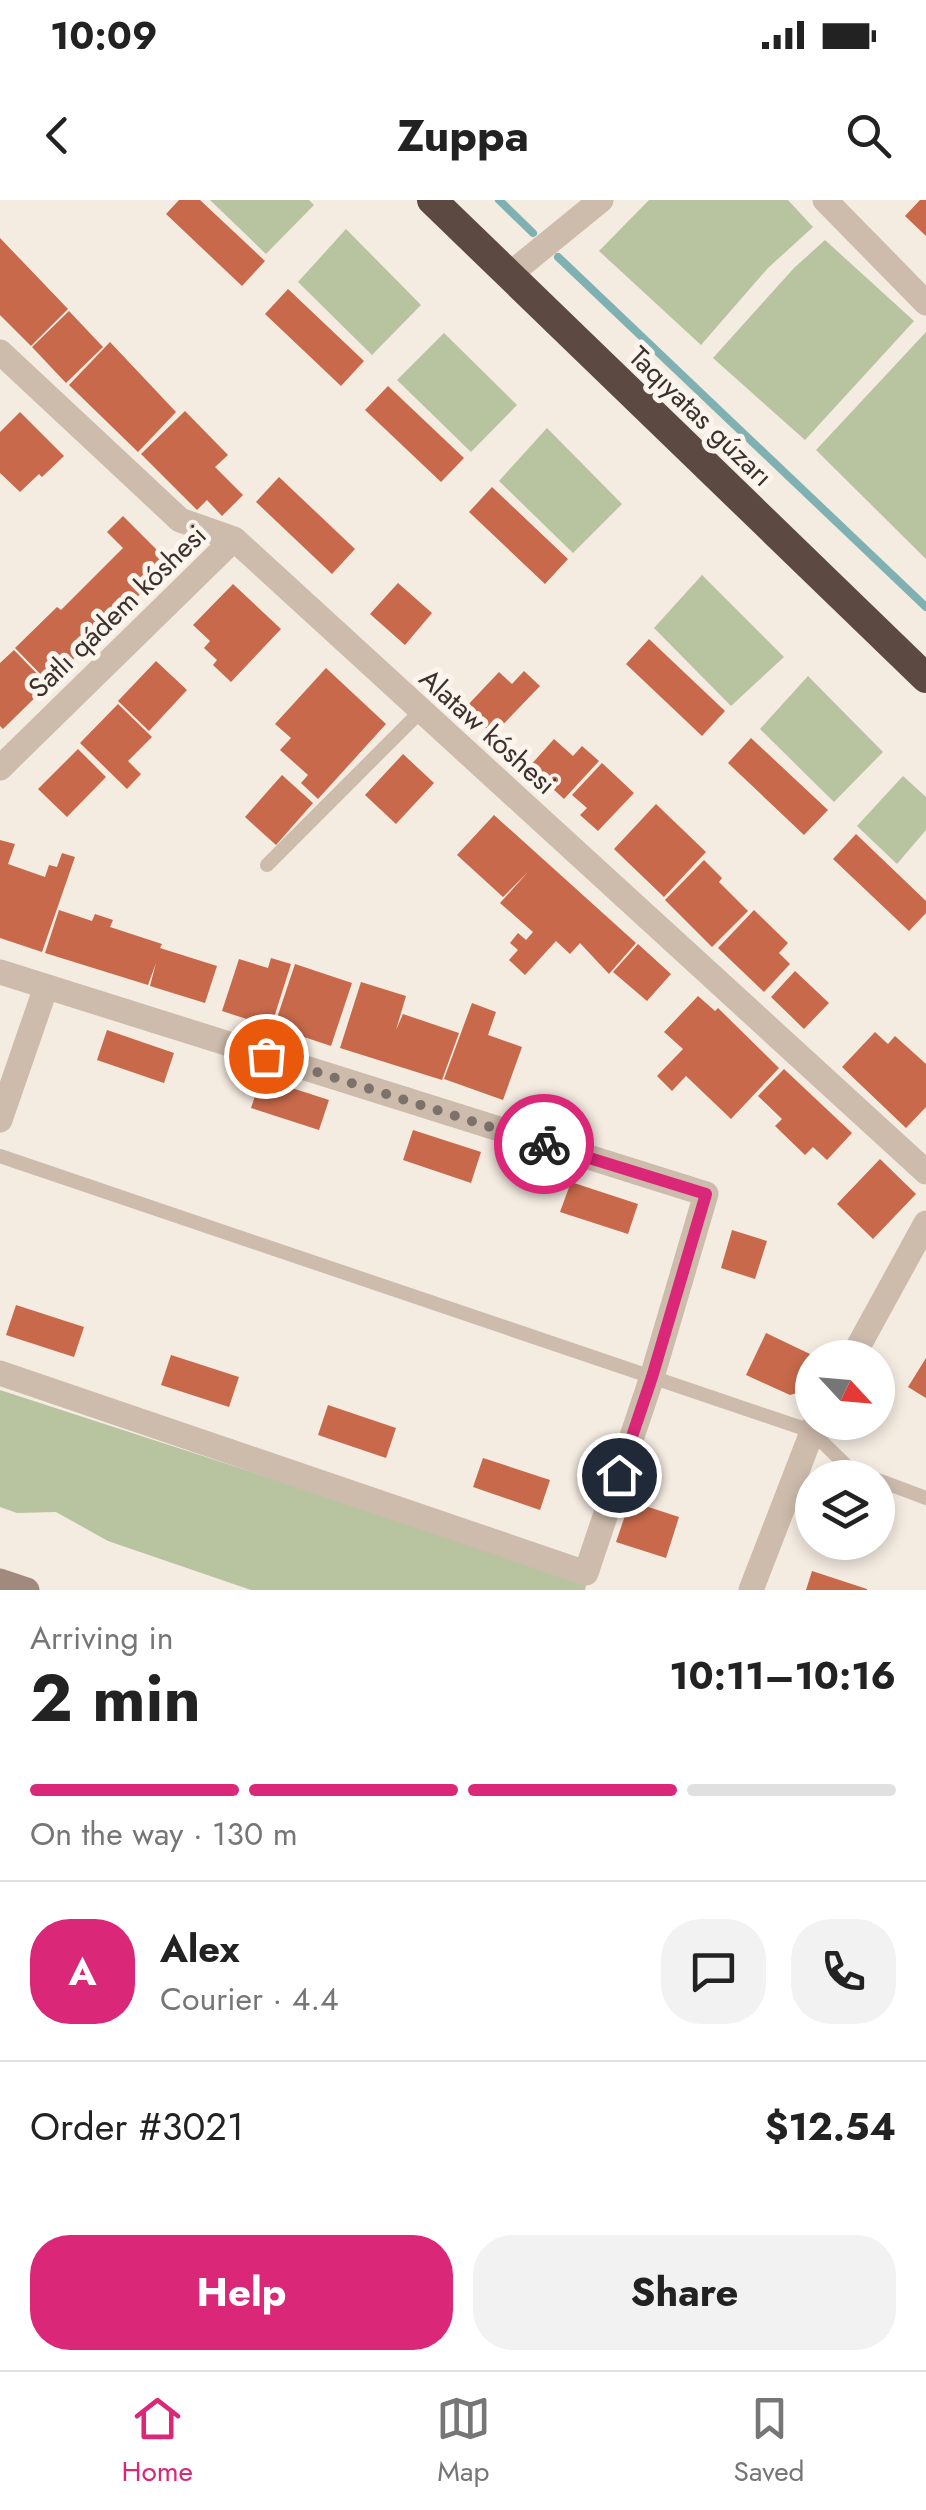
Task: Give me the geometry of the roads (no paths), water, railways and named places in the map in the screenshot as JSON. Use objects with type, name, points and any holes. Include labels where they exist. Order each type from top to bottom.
[{"type":"highway","name":"Taqıyatas gúzarı","points":[[432,200],[926,678]]},
{"type":"street","points":[[509,275],[601,200]]},
{"type":"street","points":[[825,200],[926,303]]},
{"type":"street","name":"Alataw kóshesi","points":[[6,370],[180,520],[234,539],[926,1172]]},
{"type":"street","name":"Satlı qádem kóshesi","points":[[0,768],[234,539]]},
{"type":"street","points":[[0,972],[706,1194],[652,1377],[586,1573],[0,1373]]},
{"type":"street","points":[[0,1120],[46,987]]},
{"type":"street","points":[[862,1340],[926,1223]]},
{"type":"street","points":[[751,1590],[809,1440]]},
{"type":"street","points":[[0,1581],[27,1590]]},
{"type":"lane","points":[[268,865],[422,711]]},
{"type":"lane","points":[[0,1156],[652,1377],[795,1421]]},
{"type":"lane","points":[[826,1440],[843,1460]]},
{"type":"lane","points":[[895,1486],[926,1498]]},
{"type":"waterway","points":[[499,200],[533,233]]},
{"type":"waterway","points":[[558,257],[926,607]]}]
